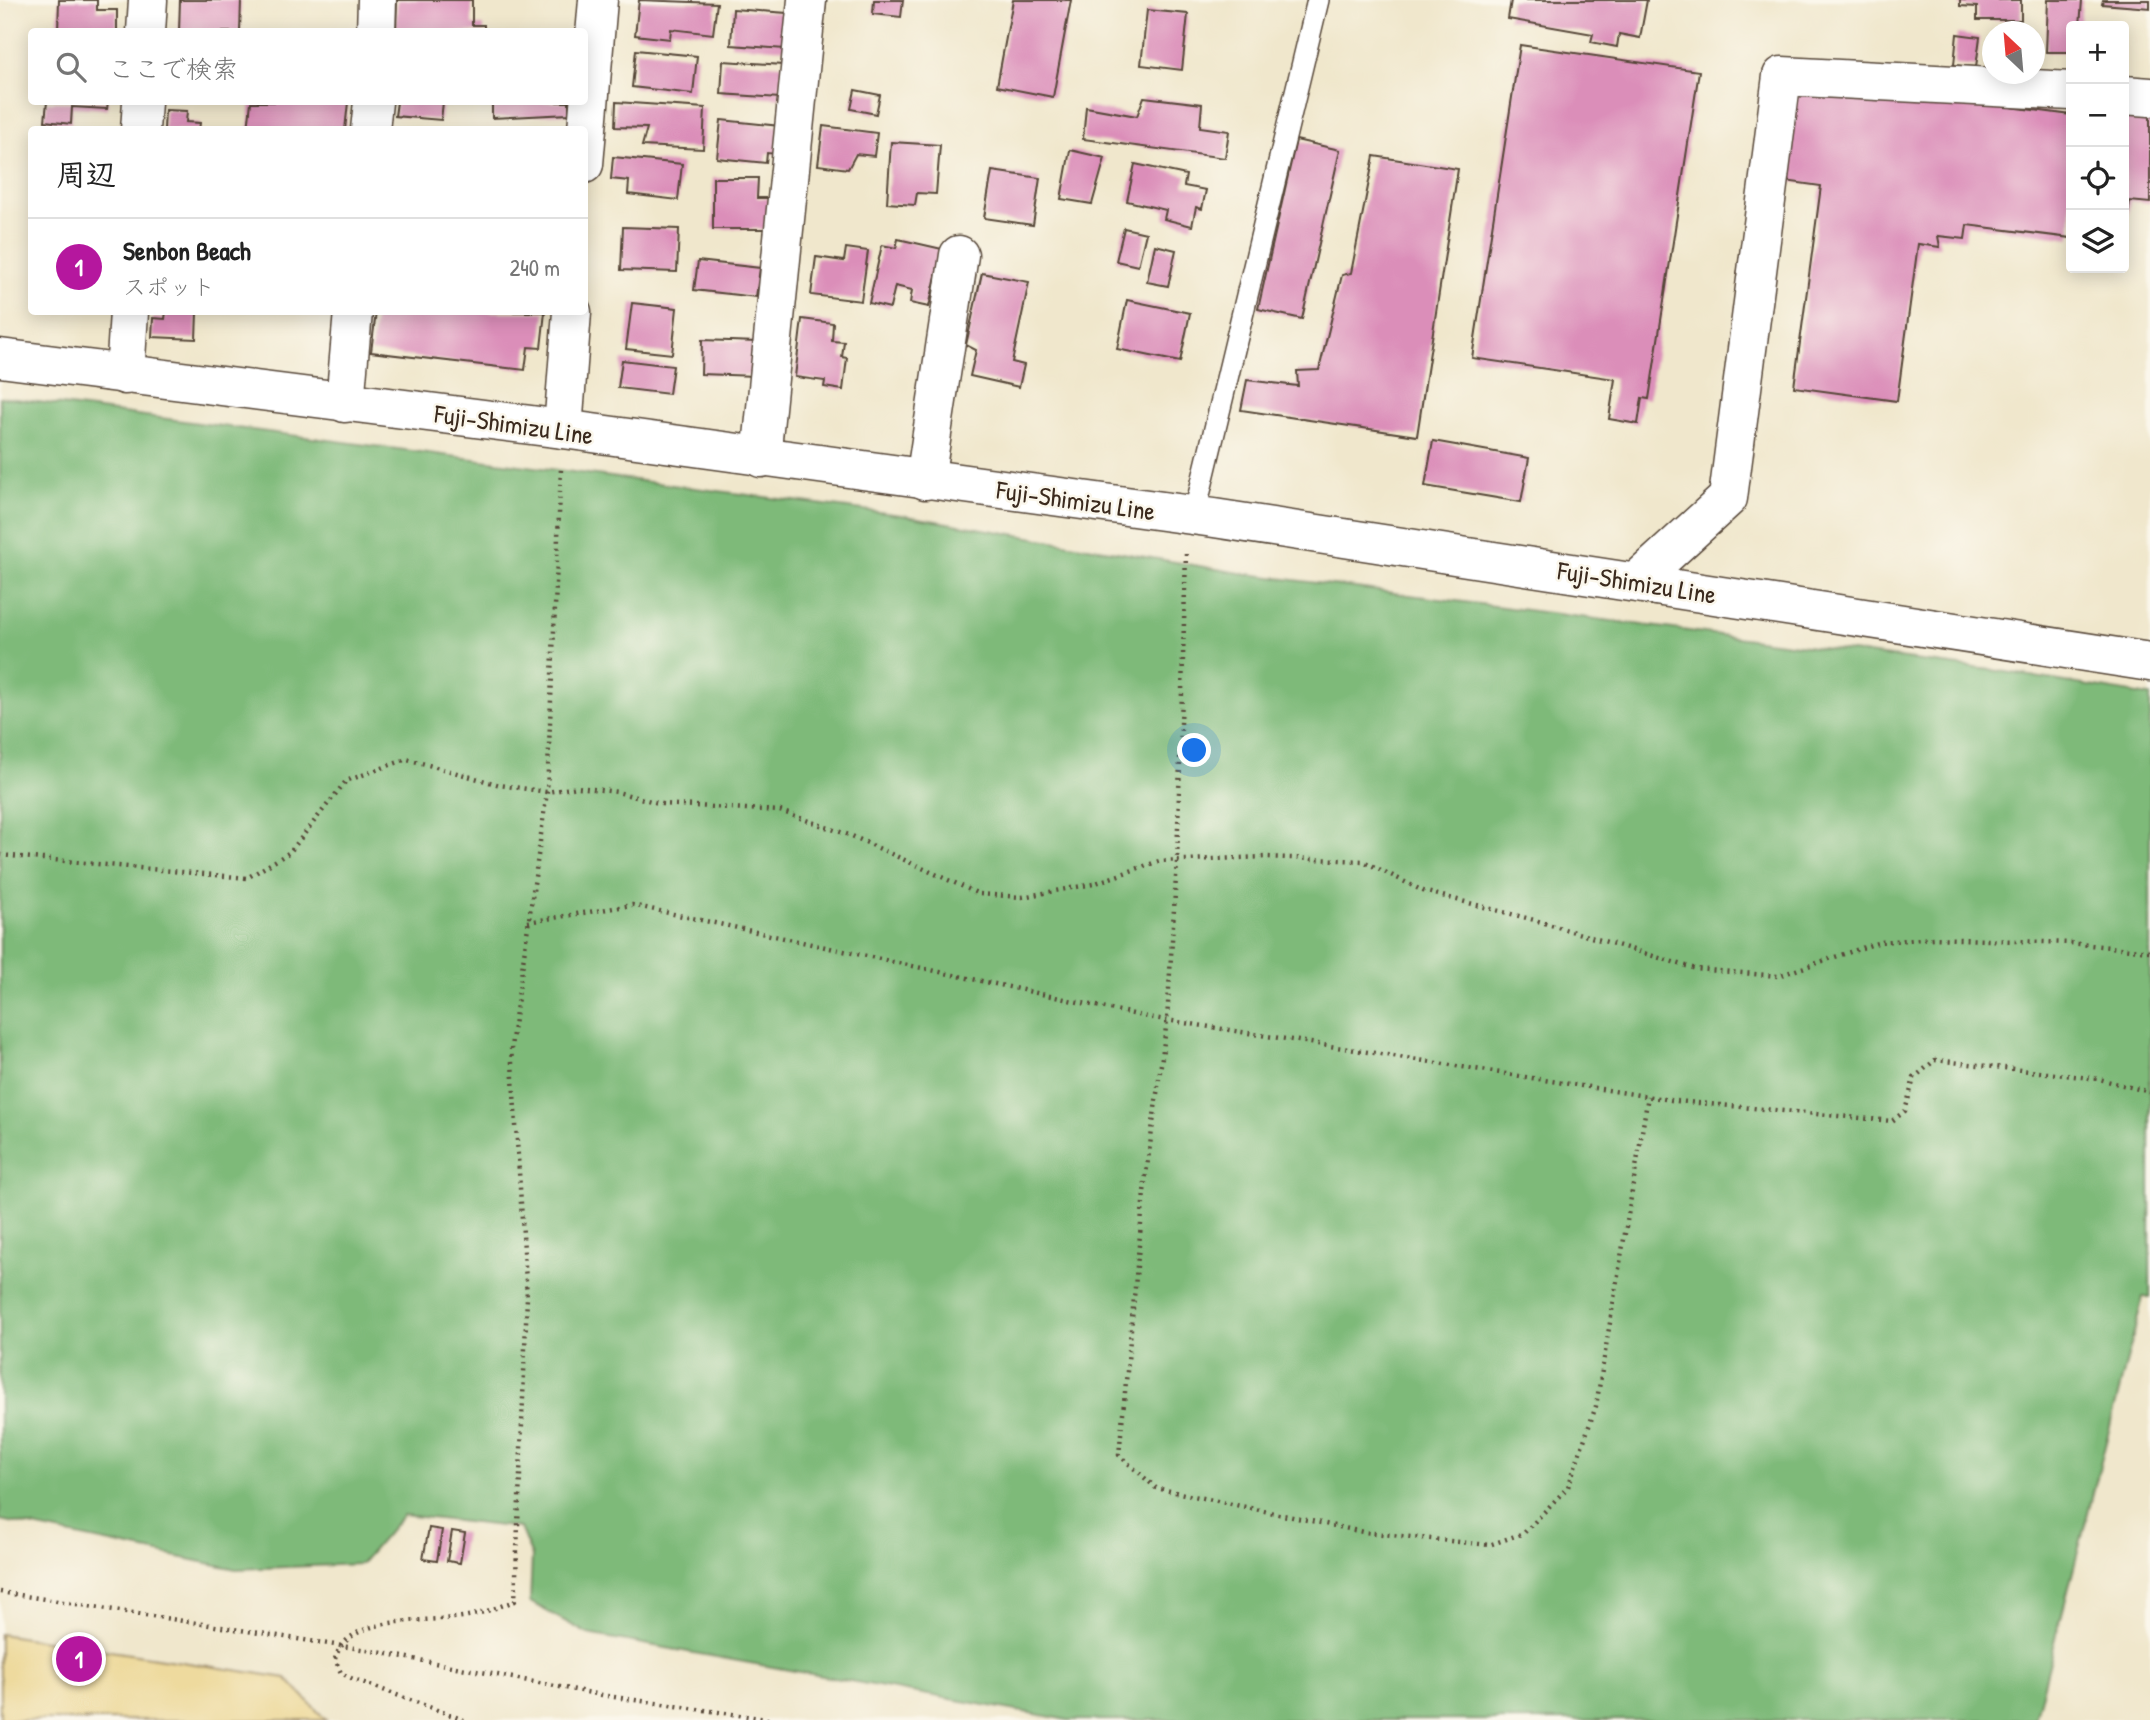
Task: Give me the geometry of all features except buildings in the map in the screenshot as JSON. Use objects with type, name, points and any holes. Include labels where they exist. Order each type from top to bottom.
[{"type":"main road","points":[[146,28],[148,0]]},
{"type":"main road","points":[[376,28],[377,0]]},
{"type":"main road","points":[[587,126],[598,0]]},
{"type":"main road","points":[[761,458],[807,0]]},
{"type":"main road","points":[[1636,582],[1728,498],[1782,76],[2066,91]]},
{"type":"main road","points":[[2129,95],[2150,97]]},
{"type":"main road","points":[[140,126],[142,105]]},
{"type":"main road","points":[[370,126],[373,105]]},
{"type":"main road","points":[[925,480],[959,255]]},
{"type":"main road","points":[[125,375],[129,315]]},
{"type":"main road","points":[[345,403],[353,315]]},
{"type":"main road","points":[[563,429],[572,315]]},
{"type":"main road","name":"Fuji-Shimizu Line","points":[[0,358],[563,429],[1194,516],[2150,662]]},
{"type":"lane","points":[[1194,516],[1318,0]]},
{"type":"path","points":[[464,1720],[341,1673],[335,1659],[339,1646],[353,1633],[372,1627],[471,1616],[515,1601],[527,1297],[510,1047],[547,792],[563,429]]},
{"type":"path","points":[[1194,516],[1184,563],[1177,861],[1167,1020],[1145,1182],[1119,1455],[1156,1488],[1363,1532],[1489,1545],[1524,1533],[1568,1487],[1596,1406],[1648,1097]]},
{"type":"path","points":[[0,855],[247,878],[290,852],[346,781],[407,759],[500,785],[547,792],[578,787],[617,792],[662,804],[780,811],[852,836],[979,894],[1022,897],[1093,884],[1159,861],[1266,857],[1363,861],[1423,891],[1538,920],[1696,969],[1778,976],[1880,942],[1934,938],[2070,943],[2150,951]]},
{"type":"path","points":[[528,922],[632,905],[1167,1020],[1648,1097],[1892,1121],[1905,1111],[1914,1079],[1935,1060],[2099,1079],[2150,1092]]},
{"type":"path","points":[[0,1592],[339,1646],[607,1696],[773,1720]]},
{"type":"green space","points":[[0,397],[901,515],[1240,573],[2006,672],[2150,696],[2150,1297],[2143,1297],[2035,1720],[1068,1720],[588,1634],[530,1602],[532,1556],[520,1528],[403,1515],[361,1564],[236,1569],[0,1520]]},
{"type":"sand","points":[[0,1634],[286,1678],[326,1720],[0,1720]]},
{"type":"place","name":"Senbon Beach","points":[[79,1659]]}]
